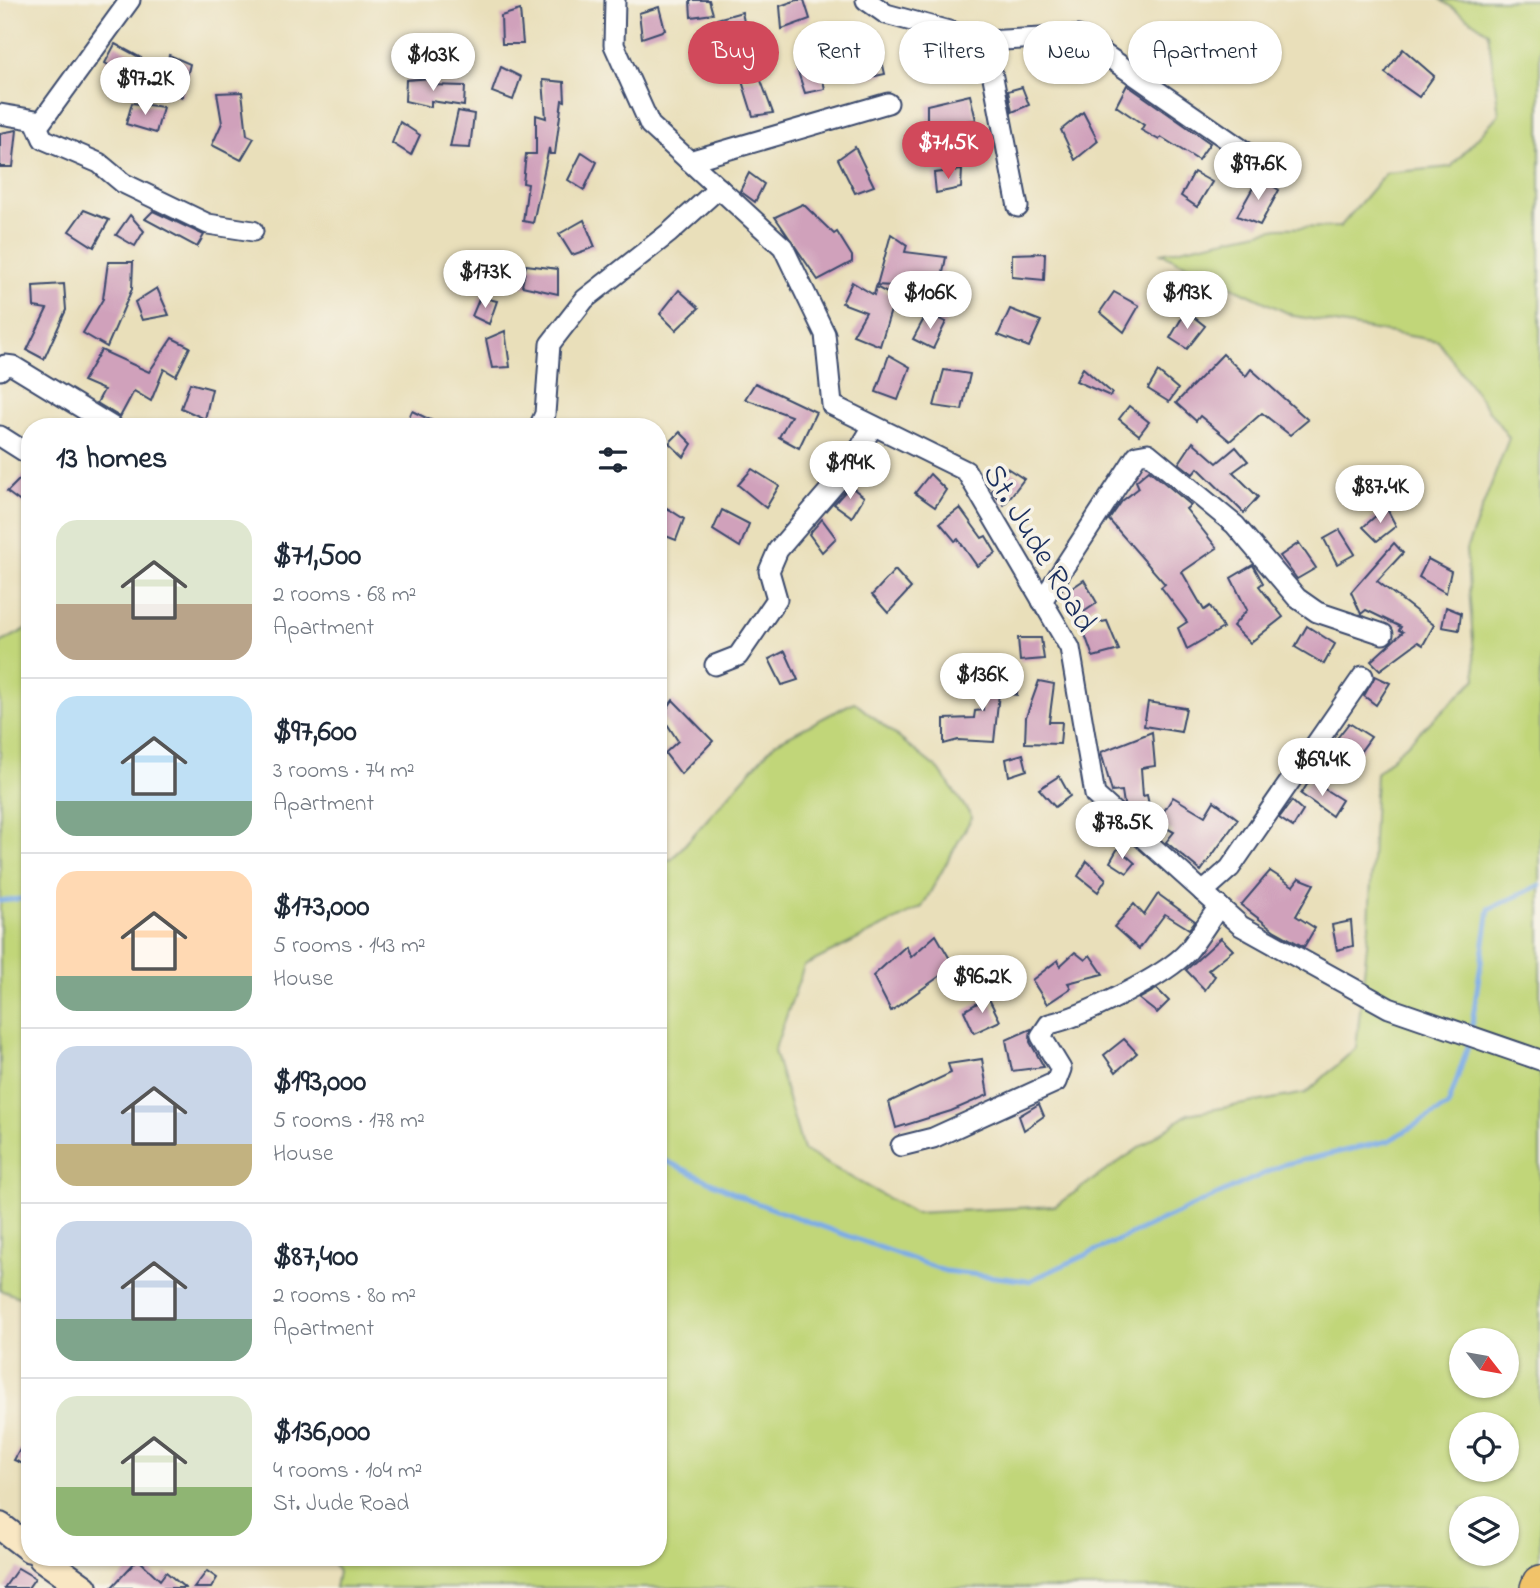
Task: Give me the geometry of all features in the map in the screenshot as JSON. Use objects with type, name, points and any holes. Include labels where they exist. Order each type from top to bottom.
[{"type":"highway","points":[[1538,1588],[1540,1583]]},
{"type":"street","points":[[0,114],[43,121],[130,0]]},
{"type":"street","name":"St. Jude Road","points":[[615,0],[614,45],[650,125],[783,247],[825,334],[832,405],[966,471],[1070,648],[1096,795],[1241,926],[1388,1008],[1540,1060]]},
{"type":"street","points":[[866,0],[886,14],[912,21]]},
{"type":"street","points":[[1009,40],[1078,36],[1260,162]]},
{"type":"street","points":[[994,84],[1018,206]]},
{"type":"street","points":[[689,161],[888,103]]},
{"type":"street","points":[[35,121],[43,139],[99,163],[123,183],[208,224],[253,231]]},
{"type":"street","points":[[543,418],[550,344],[585,299],[669,233],[719,188]]},
{"type":"street","points":[[0,370],[5,365],[13,366],[98,418]]},
{"type":"street","points":[[715,665],[738,656],[777,598],[769,571],[778,550],[847,470],[873,425]]},
{"type":"street","points":[[0,436],[21,449]]},
{"type":"street","points":[[1042,601],[1137,455],[1149,453],[1236,525],[1297,598],[1317,612],[1383,634]]},
{"type":"street","points":[[1203,892],[1230,867],[1363,676]]},
{"type":"street","points":[[901,1146],[933,1138],[1056,1082],[1061,1069],[1041,1036],[1049,1024],[1073,1019],[1136,986],[1186,953],[1219,906]]},
{"type":"street","points":[[0,1526],[21,1542]]},
{"type":"street","points":[[53,1566],[84,1588]]},
{"type":"green space","points":[[1441,0],[1540,0],[1540,1588],[335,1588],[338,1572],[335,1566],[667,1566],[667,860],[672,859],[775,743],[854,702],[939,770],[972,817],[922,907],[804,966],[774,1051],[803,1150],[914,1213],[1055,1206],[1188,1114],[1306,1093],[1356,1048],[1369,926],[1376,773],[1476,679],[1466,550],[1509,438],[1438,341],[1294,316],[1161,253],[1278,228],[1340,227],[1386,173],[1451,167],[1499,114],[1488,32]]},
{"type":"green space","points":[[21,632],[21,1298],[0,1290],[0,643]]},
{"type":"building","points":[[690,0],[709,0],[713,14],[691,17]]},
{"type":"building","points":[[804,0],[810,19],[793,21],[793,25],[782,29],[780,6]]},
{"type":"building","points":[[659,7],[665,30],[642,38],[639,13]]},
{"type":"building","points":[[520,10],[523,44],[502,44],[501,16]]},
{"type":"building","points":[[742,12],[744,21],[717,21]]},
{"type":"building","points":[[115,44],[141,58],[130,77],[105,63]]},
{"type":"building","points":[[1403,49],[1434,76],[1419,97],[1385,73]]},
{"type":"building","points":[[169,55],[190,64],[182,97],[158,89]]},
{"type":"building","points":[[501,67],[521,77],[513,100],[492,92]]},
{"type":"building","points":[[432,78],[431,85],[465,86],[464,106],[431,101],[431,107],[405,101],[406,80]]},
{"type":"building","points":[[543,80],[564,82],[565,101],[562,100],[555,154],[550,154],[549,148],[533,223],[523,221],[528,184],[523,183],[526,154],[536,154],[536,115],[546,118]]},
{"type":"building","points":[[743,84],[762,84],[773,113],[753,116]]},
{"type":"building","points":[[802,84],[824,84],[825,89],[805,93]]},
{"type":"building","points":[[1127,85],[1210,143],[1198,160],[1161,137],[1159,140],[1141,130],[1144,125],[1116,106]]},
{"type":"building","points":[[1022,87],[1029,105],[1012,112],[1008,91]]},
{"type":"building","points":[[242,92],[247,135],[254,138],[241,160],[212,145],[222,123],[217,93]]},
{"type":"building","points":[[970,95],[976,120],[927,125],[927,105]]},
{"type":"building","points":[[132,103],[163,107],[156,133],[126,124]]},
{"type":"building","points":[[458,111],[474,114],[470,148],[450,147]]},
{"type":"building","points":[[1083,112],[1098,141],[1075,160],[1061,130]]},
{"type":"building","points":[[400,122],[420,135],[411,155],[392,143]]},
{"type":"building","points":[[17,130],[13,167],[0,167],[0,133]]},
{"type":"building","points":[[855,147],[874,186],[855,193],[838,159]]},
{"type":"building","points":[[582,152],[597,162],[584,190],[568,180]]},
{"type":"building","points":[[962,170],[961,188],[936,193],[934,173]]},
{"type":"building","points":[[1194,172],[1212,182],[1197,207],[1181,196]]},
{"type":"building","points":[[749,173],[764,184],[755,202],[740,191]]},
{"type":"building","points":[[1259,177],[1279,190],[1260,225],[1237,216]]},
{"type":"building","points":[[803,204],[834,234],[837,232],[852,256],[852,262],[818,280],[775,217]]},
{"type":"building","points":[[84,210],[109,220],[94,247],[69,231]]},
{"type":"building","points":[[153,211],[204,235],[197,247],[145,219]]},
{"type":"building","points":[[130,215],[144,231],[135,246],[116,235]]},
{"type":"building","points":[[584,220],[595,247],[572,255],[559,234]]},
{"type":"building","points":[[891,234],[907,245],[905,252],[946,257],[940,289],[877,285]]},
{"type":"building","points":[[1045,253],[1044,280],[1012,277],[1012,254]]},
{"type":"building","points":[[108,262],[133,262],[132,289],[107,347],[83,333],[103,299]]},
{"type":"building","points":[[526,265],[558,269],[558,294],[522,286]]},
{"type":"building","points":[[852,282],[874,295],[876,287],[895,297],[880,346],[853,335],[866,312],[842,303]]},
{"type":"building","points":[[64,284],[66,310],[44,359],[27,350],[47,309],[34,307],[33,286]]},
{"type":"building","points":[[157,288],[169,315],[142,320],[135,302]]},
{"type":"building","points":[[679,290],[699,308],[676,330],[660,314]]},
{"type":"building","points":[[1114,292],[1139,306],[1124,332],[1100,312]]},
{"type":"building","points":[[480,297],[497,301],[489,324],[472,316]]},
{"type":"building","points":[[1010,309],[1041,321],[1029,347],[998,335]]},
{"type":"building","points":[[1186,311],[1205,326],[1187,349],[1170,338]]},
{"type":"building","points":[[927,313],[946,322],[933,349],[913,339]]},
{"type":"building","points":[[505,331],[510,367],[492,368],[486,339]]},
{"type":"building","points":[[172,338],[190,347],[176,376],[164,369],[151,401],[134,391],[120,417],[97,403],[104,390],[83,381],[101,350],[149,372]]},
{"type":"building","points":[[1223,354],[1246,376],[1251,369],[1308,420],[1290,435],[1262,413],[1230,441],[1200,416],[1196,421],[1176,403]]},
{"type":"building","points":[[889,355],[910,367],[898,400],[876,392]]},
{"type":"building","points":[[1083,368],[1112,393],[1110,396],[1076,381]]},
{"type":"building","points":[[944,370],[970,374],[962,410],[934,406]]},
{"type":"building","points":[[1158,372],[1178,389],[1169,402],[1148,389]]},
{"type":"building","points":[[190,383],[212,389],[205,418],[181,408]]},
{"type":"building","points":[[755,383],[816,412],[799,448],[779,437],[791,416],[745,399]]},
{"type":"building","points":[[1129,406],[1149,422],[1139,435],[1119,419]]},
{"type":"building","points":[[412,411],[426,418],[409,418]]},
{"type":"building","points":[[680,432],[692,444],[684,457],[669,443]]},
{"type":"building","points":[[1193,442],[1217,463],[1236,447],[1248,461],[1233,472],[1258,497],[1244,513],[1198,468],[1193,474],[1179,463]]},
{"type":"building","points":[[1007,468],[1024,479],[1004,505],[992,491]]},
{"type":"building","points":[[752,469],[779,486],[766,508],[738,485]]},
{"type":"building","points":[[1149,470],[1191,505],[1186,509],[1217,548],[1182,572],[1204,610],[1210,606],[1223,628],[1187,649],[1178,628],[1187,622],[1161,587],[1165,584],[1109,520],[1122,501],[1139,488],[1136,481]]},
{"type":"building","points":[[930,474],[946,490],[935,507],[915,493]]},
{"type":"building","points":[[21,478],[21,502],[7,492]]},
{"type":"building","points":[[850,486],[864,497],[852,517],[834,504]]},
{"type":"building","points":[[1386,507],[1396,526],[1377,541],[1363,527]]},
{"type":"building","points":[[667,508],[684,519],[676,540],[667,536]]},
{"type":"building","points":[[960,508],[982,538],[986,536],[996,553],[977,566],[958,539],[955,541],[940,523]]},
{"type":"building","points":[[722,510],[749,524],[740,547],[713,530]]},
{"type":"building","points":[[822,519],[836,538],[822,552],[809,534]]},
{"type":"building","points":[[1340,530],[1355,554],[1337,564],[1324,539]]},
{"type":"building","points":[[1299,543],[1316,568],[1297,579],[1280,556]]},
{"type":"building","points":[[1394,543],[1403,553],[1377,581],[1434,625],[1423,645],[1418,642],[1380,670],[1371,661],[1403,632],[1399,630],[1401,627],[1366,610],[1361,614],[1351,592]]},
{"type":"building","points":[[1428,559],[1451,571],[1446,593],[1419,577]]},
{"type":"building","points":[[1253,565],[1263,583],[1259,586],[1283,617],[1250,643],[1233,626],[1247,610],[1231,578]]},
{"type":"building","points":[[895,570],[911,588],[888,613],[872,595]]},
{"type":"building","points":[[1084,580],[1097,603],[1079,615],[1066,592]]},
{"type":"building","points":[[1446,607],[1461,613],[1459,630],[1442,627]]},
{"type":"building","points":[[1107,621],[1119,650],[1093,657],[1082,626]]},
{"type":"building","points":[[1307,626],[1335,644],[1324,664],[1295,647]]},
{"type":"building","points":[[1018,638],[1041,638],[1044,659],[1020,661]]},
{"type":"building","points":[[785,651],[798,680],[782,685],[769,659]]},
{"type":"building","points":[[985,673],[1017,676],[1017,695],[999,693],[994,742],[958,740],[944,744],[944,719],[974,718],[975,711],[983,710]]},
{"type":"building","points":[[1375,676],[1390,683],[1376,705],[1364,696]]},
{"type":"building","points":[[1039,681],[1054,684],[1049,722],[1062,722],[1060,744],[1025,743],[1026,717]]},
{"type":"building","points":[[673,700],[713,741],[681,774],[667,756],[667,751],[678,741],[667,724],[667,709]]},
{"type":"building","points":[[1148,702],[1186,708],[1181,732],[1144,726]]},
{"type":"building","points":[[1349,723],[1371,737],[1344,774],[1323,756]]},
{"type":"building","points":[[1152,732],[1155,766],[1141,768],[1143,796],[1147,795],[1150,810],[1134,813],[1124,804],[1122,791],[1112,792],[1101,752]]},
{"type":"building","points":[[1023,754],[1027,770],[1009,776],[1006,759]]},
{"type":"building","points":[[1059,776],[1070,796],[1055,807],[1039,789]]},
{"type":"building","points":[[1310,780],[1342,800],[1332,816],[1301,794]]},
{"type":"building","points":[[1173,797],[1205,816],[1214,801],[1238,819],[1201,871],[1166,842],[1174,832],[1159,824],[1159,819]]},
{"type":"building","points":[[1292,801],[1303,811],[1293,827],[1279,818]]},
{"type":"building","points":[[1118,848],[1135,863],[1127,873],[1110,862]]},
{"type":"building","points":[[1087,861],[1106,879],[1098,892],[1078,876]]},
{"type":"building","points":[[1270,871],[1293,886],[1299,878],[1314,884],[1296,916],[1315,928],[1304,947],[1275,931],[1241,905]]},
{"type":"building","points":[[1158,894],[1195,921],[1189,929],[1165,914],[1139,949],[1114,927],[1134,904],[1144,915]]},
{"type":"building","points":[[1351,921],[1353,946],[1337,950],[1332,925]]},
{"type":"building","points":[[936,935],[954,966],[891,1011],[873,976],[906,946],[911,957]]},
{"type":"building","points":[[1221,938],[1233,950],[1208,970],[1215,976],[1205,990],[1186,970]]},
{"type":"building","points":[[1075,952],[1085,960],[1090,955],[1103,974],[1068,983],[1071,988],[1047,1004],[1032,980],[1058,960],[1060,966]]},
{"type":"building","points":[[1157,989],[1169,1001],[1157,1013],[1139,999]]},
{"type":"building","points":[[988,997],[1000,1021],[974,1033],[964,1011]]},
{"type":"building","points":[[1031,1029],[1030,1042],[1044,1067],[1012,1071],[1006,1040]]},
{"type":"building","points":[[1124,1039],[1137,1053],[1116,1072],[1104,1055]]},
{"type":"building","points":[[982,1059],[988,1095],[951,1111],[896,1128],[889,1102],[951,1073],[948,1064]]},
{"type":"building","points":[[1039,1104],[1044,1116],[1024,1130],[1019,1116]]},
{"type":"building","points":[[21,1448],[21,1463],[14,1460]]},
{"type":"building","points":[[131,1566],[145,1566],[160,1580],[166,1572],[185,1588],[111,1588]]},
{"type":"building","points":[[18,1568],[35,1578],[28,1588],[4,1588]]},
{"type":"building","points":[[207,1571],[217,1578],[211,1588],[194,1588]]},
{"type":"waterway","points":[[1471,1030],[1489,909],[1540,885]]},
{"type":"waterway","points":[[0,901],[21,899]]},
{"type":"waterway","points":[[667,1161],[751,1201],[945,1271],[1029,1281],[1285,1164],[1388,1141],[1448,1106],[1470,1040]]}]
